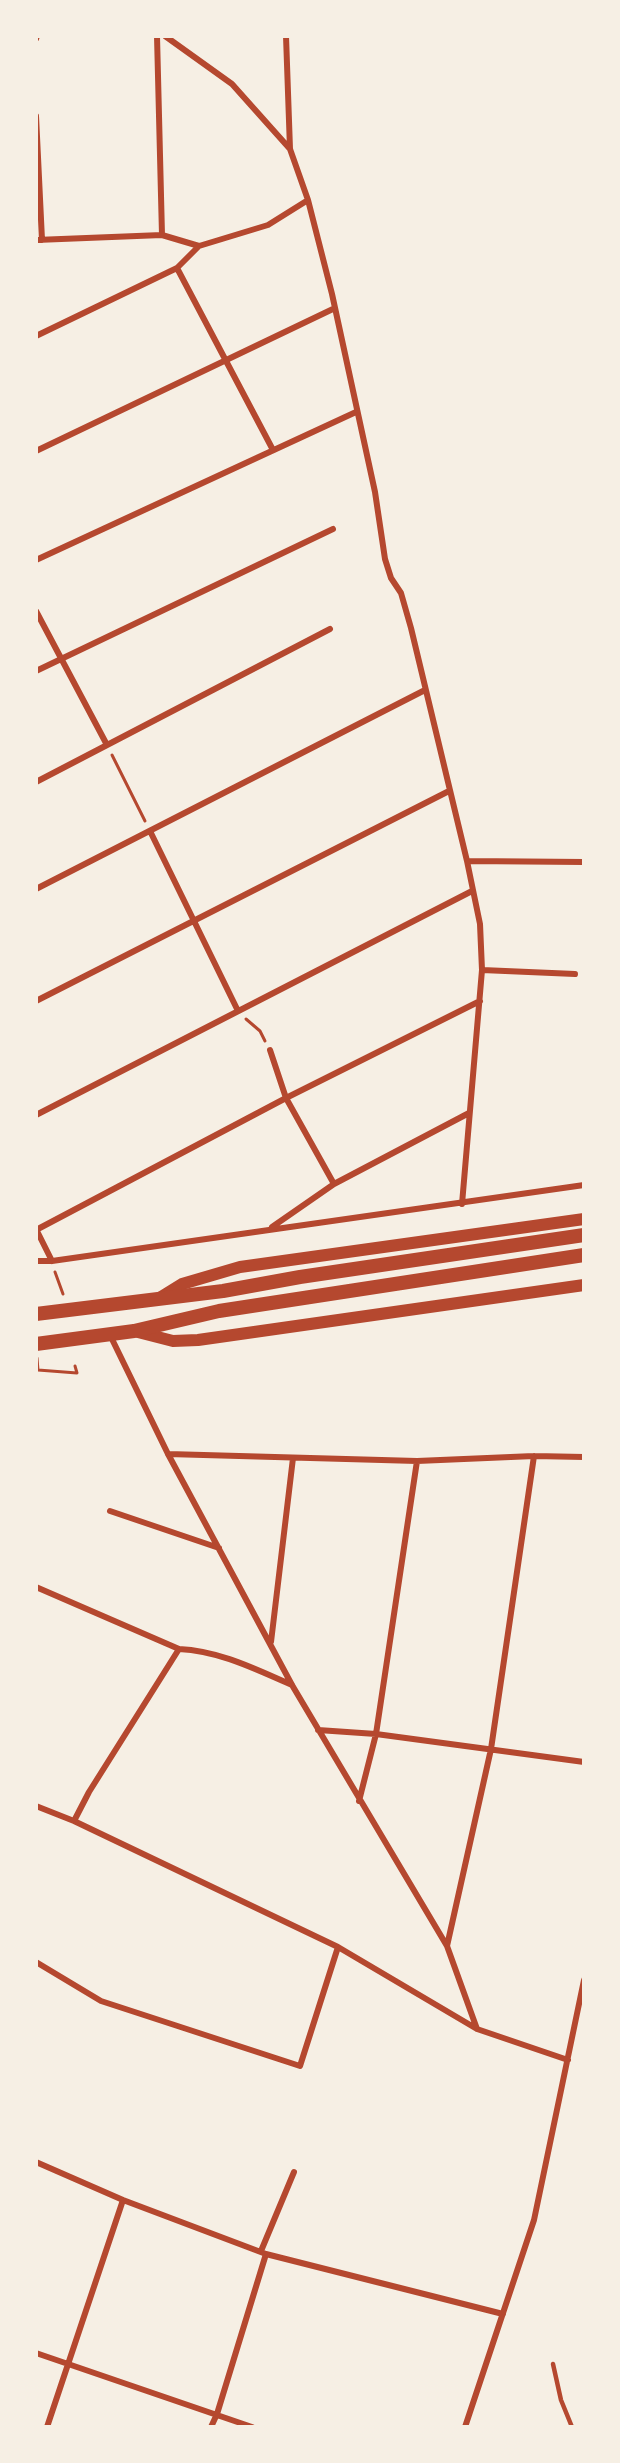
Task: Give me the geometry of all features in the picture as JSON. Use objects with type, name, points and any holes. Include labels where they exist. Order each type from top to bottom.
[{"type":"main road","points":[[161,1297],[182,1284],[240,1267],[584,1219]]},
{"type":"main road","points":[[36,1314],[105,1307],[161,1297],[223,1290],[584,1235]]},
{"type":"main road","points":[[36,1344],[134,1331],[219,1311],[584,1255]]},
{"type":"main road","points":[[134,1331],[173,1341],[198,1340],[584,1284]]},
{"type":"street","points":[[158,36],[162,235]]},
{"type":"street","points":[[165,36],[232,84],[290,149]]},
{"type":"street","points":[[286,36],[290,149],[309,200],[375,492],[385,559],[391,578],[401,593],[411,628],[480,924],[482,970],[462,1204]]},
{"type":"street","points":[[36,116],[39,240],[162,235],[199,246]]},
{"type":"street","points":[[36,336],[177,268],[199,246],[268,225],[309,200]]},
{"type":"street","points":[[177,268],[273,450]]},
{"type":"street","points":[[36,451],[335,308]]},
{"type":"street","points":[[36,560],[356,411]]},
{"type":"street","points":[[36,670],[333,529]]},
{"type":"street","points":[[36,611],[107,745]]},
{"type":"street","points":[[36,782],[330,629]]},
{"type":"street","points":[[36,890],[425,690]]},
{"type":"street","points":[[36,1001],[449,791]]},
{"type":"street","points":[[150,831],[238,1011]]},
{"type":"street","points":[[467,861],[584,862]]},
{"type":"street","points":[[36,1115],[472,891]]},
{"type":"street","points":[[482,970],[574,974]]},
{"type":"street","points":[[52,1262],[36,1230],[286,1098],[480,1001]]},
{"type":"street","points":[[270,1050],[286,1098],[334,1184]]},
{"type":"street","points":[[269,1229],[334,1184],[469,1113]]},
{"type":"street","points":[[36,1261],[52,1262],[584,1185]]},
{"type":"street","points":[[110,1334],[168,1454],[292,1685],[447,1946],[477,2029]]},
{"type":"street","points":[[168,1454],[417,1461],[534,1456],[584,1457]]},
{"type":"street","points":[[447,1946],[491,1749],[534,1456]]},
{"type":"street","points":[[271,1643],[293,1458]]},
{"type":"street","points":[[359,1801],[376,1734],[417,1461]]},
{"type":"street","points":[[110,1511],[219,1548]]},
{"type":"street","points":[[36,1587],[179,1649],[202,1650],[229,1658],[292,1685]]},
{"type":"street","points":[[74,1821],[89,1792],[179,1649]]},
{"type":"street","points":[[318,1730],[376,1734],[584,1762]]},
{"type":"street","points":[[36,1806],[74,1821],[338,1947],[477,2029],[568,2060]]},
{"type":"street","points":[[36,1962],[100,2001],[300,2066],[338,1947]]},
{"type":"street","points":[[465,2427],[534,2220],[584,1980]]},
{"type":"street","points":[[36,2162],[123,2200],[263,2252],[503,2313]]},
{"type":"street","points":[[211,2427],[217,2414],[263,2252],[294,2172]]},
{"type":"street","points":[[47,2427],[123,2200]]},
{"type":"street","points":[[36,2353],[252,2427]]},
{"type":"lane","points":[[553,2364],[561,2400],[572,2427]]},
{"type":"path","points":[[107,745],[150,831]]},
{"type":"path","points":[[238,1011],[260,1031],[270,1050]]},
{"type":"path","points":[[52,1262],[63,1294]]},
{"type":"path","points":[[38,1370],[77,1373],[75,1366]]}]
